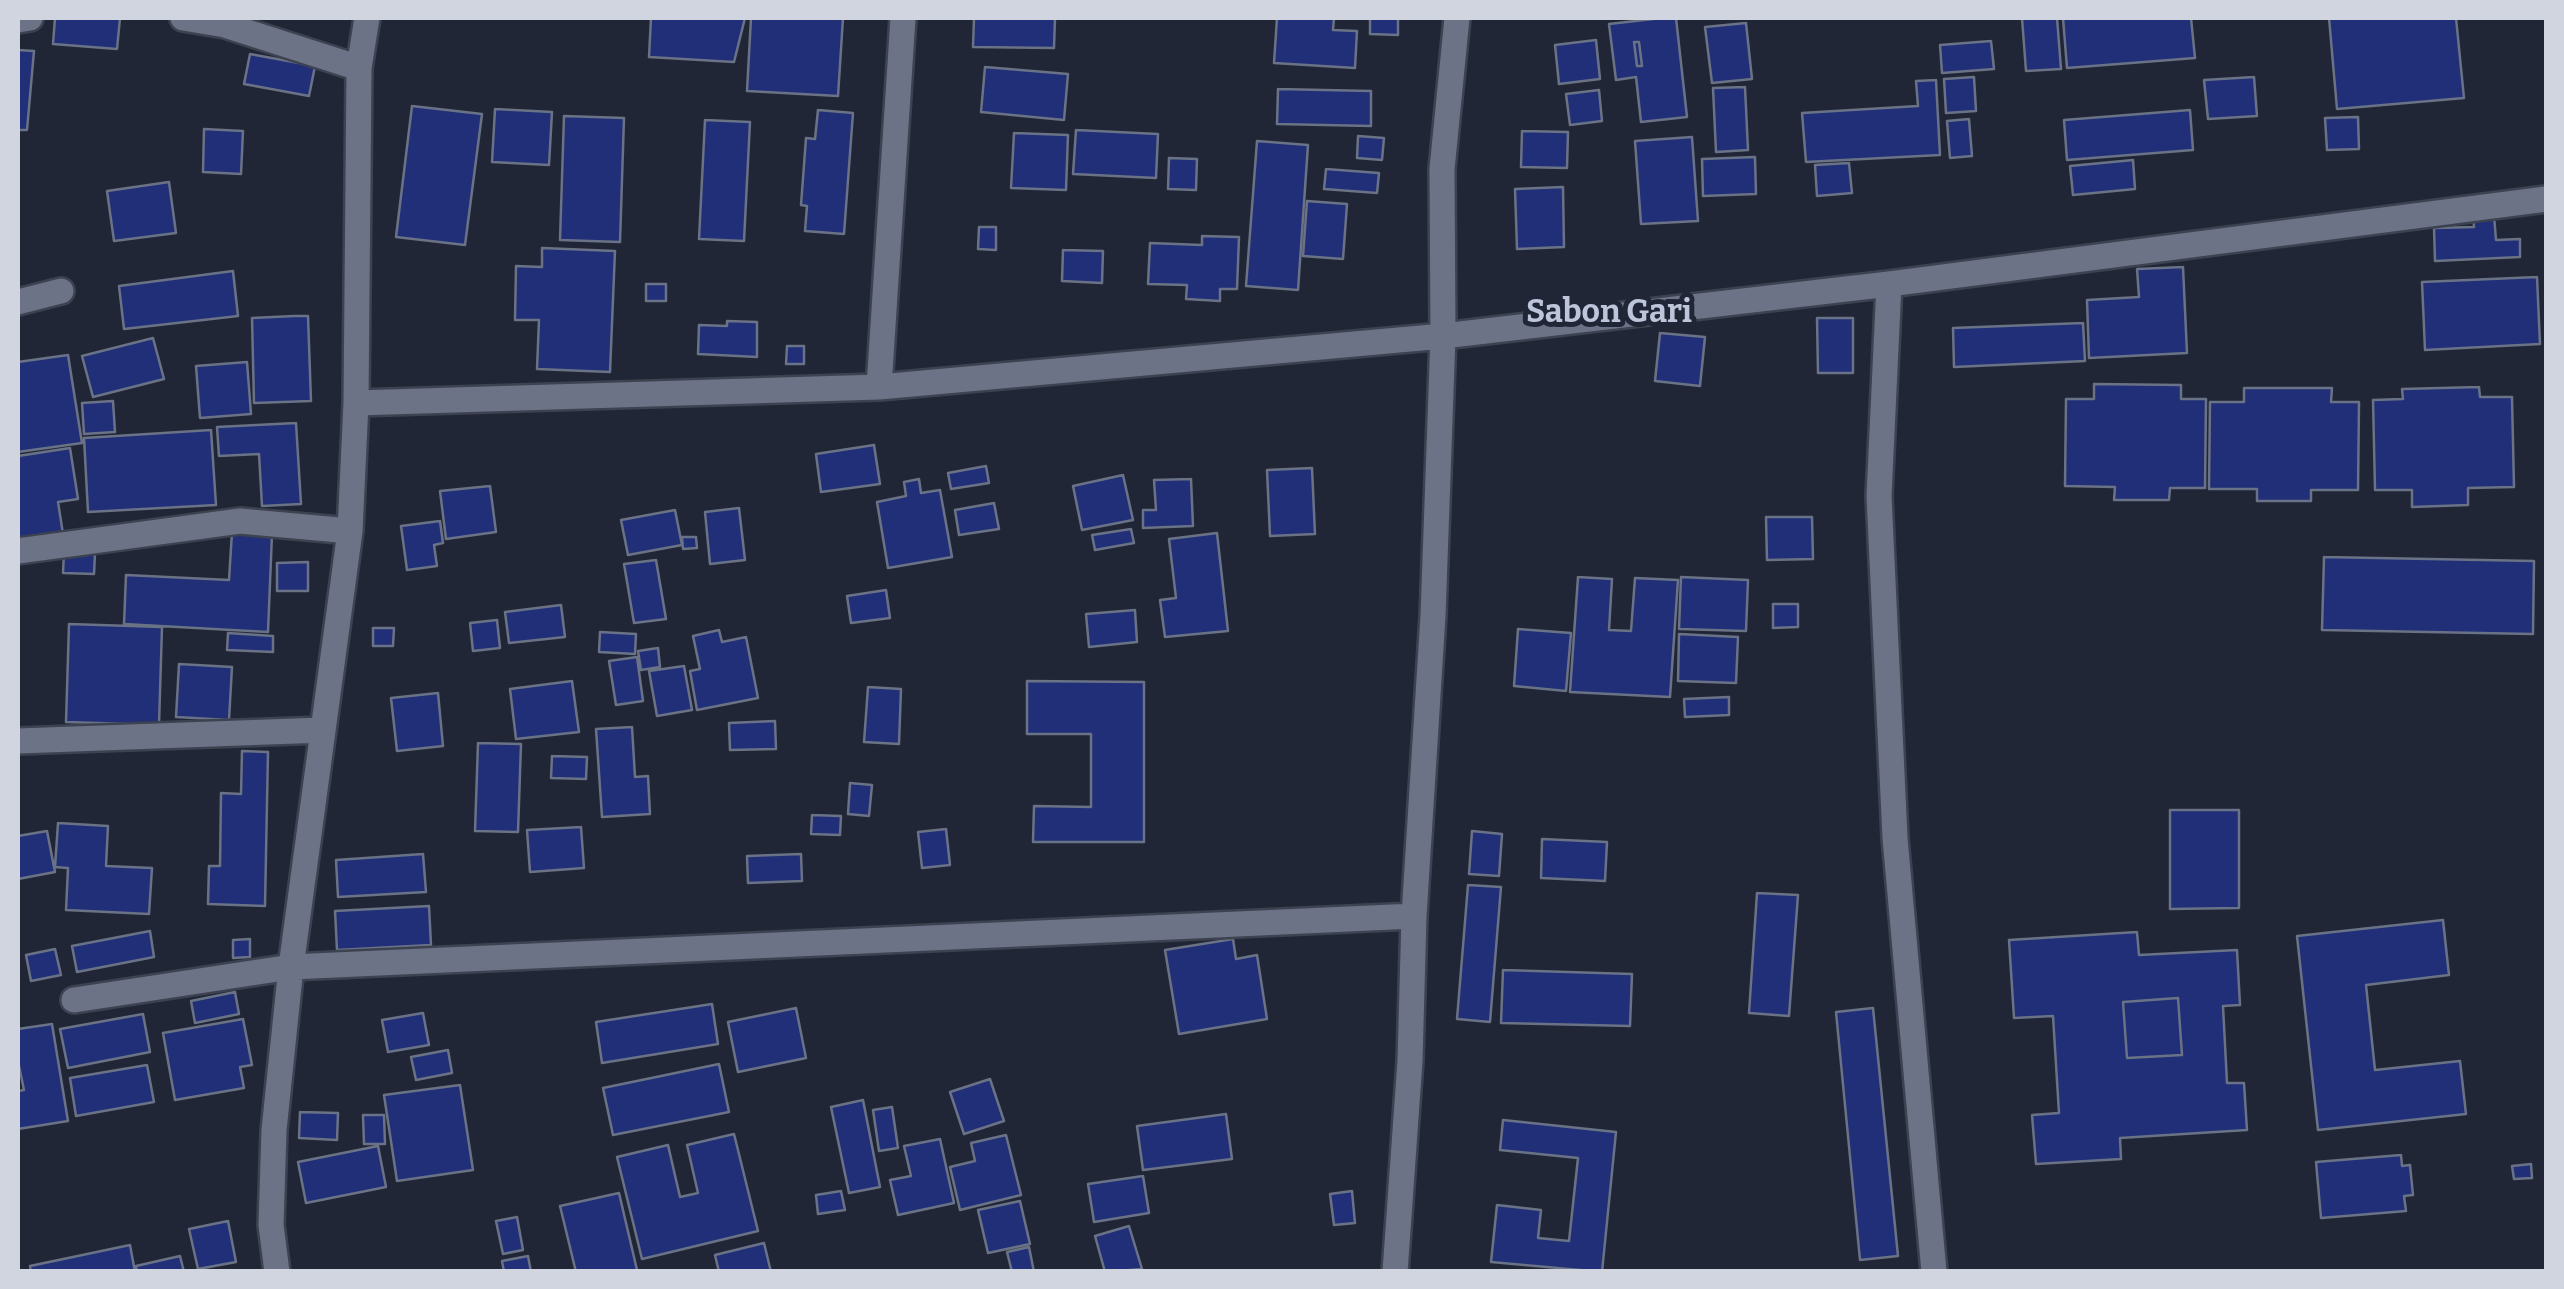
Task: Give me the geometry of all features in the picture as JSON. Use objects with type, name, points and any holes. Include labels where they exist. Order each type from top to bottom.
[{"type":"street","points":[[183,18],[226,25],[359,68]]},
{"type":"street","points":[[276,1272],[271,1225],[274,1130],[291,967],[350,531],[356,403],[359,68],[367,18]]},
{"type":"street","points":[[878,388],[902,18]]},
{"type":"street","points":[[1395,1272],[1434,616],[1443,336],[1442,169],[1457,18]]},
{"type":"street","points":[[356,403],[878,388],[1443,336],[1890,284],[2546,199]]},
{"type":"street","points":[[1890,284],[1879,496],[1895,838],[1934,1272]]},
{"type":"street","points":[[18,302],[60,292]]},
{"type":"street","points":[[18,551],[240,520],[350,531]]},
{"type":"street","points":[[18,741],[323,730]]},
{"type":"street","points":[[74,1000],[291,967],[1414,916]]},
{"type":"building","points":[[55,18],[120,18],[117,49],[53,44]]},
{"type":"building","points":[[651,18],[745,18],[734,62],[649,57]]},
{"type":"building","points":[[751,18],[843,18],[838,96],[747,91]]},
{"type":"building","points":[[974,18],[1055,18],[1054,48],[973,47]]},
{"type":"building","points":[[1277,18],[1334,18],[1333,30],[1357,31],[1355,68],[1274,63]]},
{"type":"building","points":[[1370,18],[1398,18],[1398,35],[1370,34]]},
{"type":"building","points":[[1676,18],[1687,117],[1641,122],[1636,77],[1616,80],[1609,24]],"holes":[[[1634,42],[1639,42],[1642,66],[1637,66]]]},
{"type":"building","points":[[2022,18],[2057,18],[2061,69],[2026,71]]},
{"type":"building","points":[[2063,18],[2191,18],[2195,58],[2067,68]]},
{"type":"building","points":[[2329,18],[2456,18],[2464,98],[2337,109]]},
{"type":"building","points":[[1746,23],[1752,79],[1712,83],[1705,27]]},
{"type":"building","points":[[1596,40],[1600,79],[1559,84],[1555,45]]},
{"type":"building","points":[[1991,41],[1994,69],[1942,73],[1940,45]]},
{"type":"building","points":[[1634,42],[1639,42],[1642,66],[1637,66]]},
{"type":"building","points":[[18,50],[34,51],[27,130],[18,130]]},
{"type":"building","points":[[250,54],[315,66],[309,96],[244,84]]},
{"type":"building","points":[[985,67],[1068,74],[1064,120],[981,112]]},
{"type":"building","points":[[1974,77],[1976,111],[1946,113],[1944,79]]},
{"type":"building","points":[[2254,77],[2257,116],[2208,119],[2204,80]]},
{"type":"building","points":[[1936,80],[1940,155],[1806,162],[1802,113],[1918,106],[1916,81]]},
{"type":"building","points":[[1745,87],[1748,150],[1716,152],[1713,88]]},
{"type":"building","points":[[1278,89],[1371,91],[1371,126],[1277,124]]},
{"type":"building","points":[[1599,90],[1602,121],[1570,125],[1566,94]]},
{"type":"building","points":[[412,106],[482,114],[465,245],[396,237]]},
{"type":"building","points":[[495,109],[552,112],[549,165],[492,162]]},
{"type":"building","points":[[818,110],[853,113],[844,234],[805,231],[807,206],[801,205],[806,138],[815,139]]},
{"type":"building","points":[[2190,110],[2193,150],[2067,160],[2064,120]]},
{"type":"building","points":[[564,116],[624,118],[620,242],[560,240]]},
{"type":"building","points":[[2358,117],[2359,149],[2327,150],[2325,118]]},
{"type":"building","points":[[1969,119],[1972,156],[1950,158],[1947,121]]},
{"type":"building","points":[[705,120],[750,122],[744,241],[699,239]]},
{"type":"building","points":[[204,129],[243,131],[241,174],[203,172]]},
{"type":"building","points":[[1076,130],[1158,134],[1156,178],[1073,174]]},
{"type":"building","points":[[1522,131],[1568,132],[1567,168],[1521,167]]},
{"type":"building","points":[[1014,133],[1068,135],[1066,190],[1011,188]]},
{"type":"building","points":[[1358,136],[1384,138],[1382,160],[1357,158]]},
{"type":"building","points":[[1692,137],[1698,221],[1641,224],[1635,141]]},
{"type":"building","points":[[1257,141],[1308,145],[1298,290],[1246,286]]},
{"type":"building","points":[[1755,157],[1756,194],[1703,196],[1702,159]]},
{"type":"building","points":[[1169,158],[1197,159],[1196,190],[1168,189]]},
{"type":"building","points":[[2133,160],[2135,189],[2073,195],[2070,166]]},
{"type":"building","points":[[1849,163],[1852,193],[1817,196],[1815,165]]},
{"type":"building","points":[[1326,169],[1379,173],[1377,193],[1324,189]]},
{"type":"building","points":[[169,182],[176,233],[114,241],[107,191]]},
{"type":"building","points":[[1563,187],[1564,247],[1517,249],[1515,189]]},
{"type":"building","points":[[1307,201],[1347,204],[1343,259],[1303,256]]},
{"type":"building","points":[[2494,215],[2496,240],[2520,239],[2520,257],[2435,261],[2434,228],[2474,227],[2473,216]]},
{"type":"building","points":[[979,227],[996,227],[996,250],[978,249]]},
{"type":"building","points":[[1202,236],[1239,237],[1237,289],[1220,289],[1220,301],[1186,299],[1187,285],[1148,284],[1150,243],[1202,245]]},
{"type":"building","points":[[542,248],[615,251],[610,372],[537,369],[539,320],[515,320],[516,266],[542,267]]},
{"type":"building","points":[[1063,250],[1103,251],[1102,283],[1062,281]]},
{"type":"building","points":[[2183,267],[2187,353],[2089,358],[2087,300],[2139,297],[2137,269]]},
{"type":"building","points":[[233,271],[238,316],[124,329],[119,286]]},
{"type":"building","points":[[2537,277],[2540,344],[2425,350],[2422,282]]},
{"type":"building","points":[[646,284],[666,284],[666,301],[646,301]]},
{"type":"building","points":[[308,316],[311,401],[254,403],[252,318]]},
{"type":"building","points":[[1817,318],[1853,318],[1853,373],[1818,373]]},
{"type":"building","points":[[727,321],[757,322],[757,357],[698,354],[699,325],[727,326]]},
{"type":"building","points":[[2083,323],[2085,361],[1954,367],[1953,328]]},
{"type":"building","points":[[1660,333],[1705,337],[1700,386],[1655,381]]},
{"type":"building","points":[[153,338],[164,379],[93,397],[82,356]]},
{"type":"building","points":[[787,346],[804,346],[804,364],[786,364]]},
{"type":"building","points":[[68,355],[82,443],[18,452],[18,362]]},
{"type":"building","points":[[247,362],[251,414],[200,418],[196,366]]},
{"type":"building","points":[[2094,384],[2181,385],[2181,399],[2206,399],[2205,488],[2170,488],[2169,500],[2114,500],[2115,487],[2065,486],[2066,399],[2094,399]]},
{"type":"building","points":[[2479,387],[2480,397],[2512,397],[2514,487],[2468,488],[2468,505],[2412,507],[2412,490],[2375,490],[2373,400],[2403,399],[2402,389]]},
{"type":"building","points":[[2244,388],[2332,388],[2331,402],[2359,402],[2358,490],[2311,490],[2311,501],[2257,501],[2257,489],[2209,489],[2210,402],[2244,402]]},
{"type":"building","points":[[113,401],[115,432],[84,434],[82,403]]},
{"type":"building","points":[[296,423],[301,504],[262,506],[259,454],[219,456],[217,427]]},
{"type":"building","points":[[211,430],[216,505],[88,512],[84,438]]},
{"type":"building","points":[[874,445],[880,484],[821,492],[816,454]]},
{"type":"building","points":[[70,448],[78,499],[58,502],[63,534],[18,541],[18,456]]},
{"type":"building","points":[[986,466],[989,483],[951,489],[948,473]]},
{"type":"building","points":[[1312,468],[1315,534],[1270,536],[1267,470]]},
{"type":"building","points":[[1123,475],[1133,520],[1082,530],[1073,486]]},
{"type":"building","points":[[919,479],[921,493],[940,490],[952,557],[888,568],[877,502],[906,496],[904,482]]},
{"type":"building","points":[[1191,479],[1193,526],[1143,528],[1143,510],[1156,510],[1154,480]]},
{"type":"building","points":[[490,486],[496,532],[446,539],[440,491]]},
{"type":"building","points":[[994,503],[999,529],[959,535],[955,510]]},
{"type":"building","points":[[739,508],[745,560],[710,564],[705,512]]},
{"type":"building","points":[[675,510],[682,545],[628,555],[621,520]]},
{"type":"building","points":[[1766,517],[1812,517],[1813,559],[1767,560]]},
{"type":"building","points":[[440,521],[443,543],[434,545],[437,566],[407,570],[401,526]]},
{"type":"building","points":[[1131,529],[1134,543],[1095,550],[1092,535]]},
{"type":"building","points":[[232,532],[272,534],[268,632],[124,624],[126,575],[229,580]]},
{"type":"building","points":[[1217,533],[1228,631],[1165,637],[1160,600],[1176,598],[1169,539]]},
{"type":"building","points":[[682,537],[696,537],[697,548],[683,549]]},
{"type":"building","points":[[64,552],[95,553],[94,574],[63,573]]},
{"type":"building","points":[[2324,557],[2534,561],[2533,634],[2322,630]]},
{"type":"building","points":[[656,560],[666,619],[634,623],[624,564]]},
{"type":"building","points":[[308,562],[308,591],[277,591],[277,563]]},
{"type":"building","points":[[1578,577],[1612,579],[1609,630],[1631,631],[1635,578],[1678,580],[1670,697],[1570,692]]},
{"type":"building","points":[[1681,577],[1748,580],[1746,631],[1679,629]]},
{"type":"building","points":[[886,590],[890,618],[851,623],[847,596]]},
{"type":"building","points":[[1773,604],[1798,604],[1798,627],[1773,628]]},
{"type":"building","points":[[561,605],[565,637],[509,643],[505,612]]},
{"type":"building","points":[[1135,610],[1137,642],[1089,647],[1086,614]]},
{"type":"building","points":[[497,620],[500,648],[473,651],[470,623]]},
{"type":"building","points":[[69,624],[162,627],[159,725],[66,722]]},
{"type":"building","points":[[373,628],[394,628],[393,646],[373,646]]},
{"type":"building","points":[[1518,629],[1571,633],[1566,691],[1514,686]]},
{"type":"building","points":[[719,630],[722,642],[746,637],[758,698],[697,710],[690,671],[700,669],[693,636]]},
{"type":"building","points":[[600,632],[636,634],[635,654],[599,652]]},
{"type":"building","points":[[228,633],[273,636],[273,652],[227,650]]},
{"type":"building","points":[[1679,634],[1738,637],[1736,683],[1678,681]]},
{"type":"building","points":[[658,648],[660,667],[641,670],[638,651]]},
{"type":"building","points":[[637,657],[643,701],[616,705],[609,661]]},
{"type":"building","points":[[179,664],[232,667],[229,720],[176,717]]},
{"type":"building","points":[[684,666],[692,710],[657,716],[649,671]]},
{"type":"building","points":[[572,681],[579,732],[516,739],[510,689]]},
{"type":"building","points":[[1027,681],[1144,682],[1144,842],[1033,842],[1034,806],[1091,807],[1091,734],[1027,734]]},
{"type":"building","points":[[868,687],[901,689],[899,744],[864,742]]},
{"type":"building","points":[[438,693],[443,746],[397,751],[391,698]]},
{"type":"building","points":[[1729,697],[1729,715],[1685,717],[1684,699]]},
{"type":"building","points":[[775,721],[776,749],[730,750],[729,723]]},
{"type":"building","points":[[632,727],[635,777],[648,776],[650,814],[602,817],[596,729]]},
{"type":"building","points":[[478,743],[521,744],[518,832],[475,831]]},
{"type":"building","points":[[242,751],[268,752],[265,906],[208,904],[209,866],[220,866],[221,793],[241,794]]},
{"type":"building","points":[[552,756],[587,757],[586,779],[551,778]]},
{"type":"building","points":[[850,783],[872,785],[869,816],[848,814]]},
{"type":"building","points":[[2170,810],[2239,810],[2239,908],[2170,909]]},
{"type":"building","points":[[812,815],[841,816],[840,835],[811,834]]},
{"type":"building","points":[[58,823],[108,826],[106,866],[152,868],[149,914],[66,910],[68,868],[55,867]]},
{"type":"building","points":[[581,827],[584,868],[530,872],[527,830]]},
{"type":"building","points":[[946,829],[950,865],[922,868],[918,832]]},
{"type":"building","points":[[47,831],[55,872],[18,879],[18,836]]},
{"type":"building","points":[[1472,831],[1502,834],[1499,876],[1469,874]]},
{"type":"building","points":[[1542,839],[1607,842],[1605,881],[1541,878]]},
{"type":"building","points":[[423,854],[426,892],[338,897],[336,860]]},
{"type":"building","points":[[801,854],[802,881],[748,883],[747,856]]},
{"type":"building","points":[[1468,885],[1501,887],[1490,1022],[1457,1019]]},
{"type":"building","points":[[1757,893],[1798,895],[1789,1016],[1749,1013]]},
{"type":"building","points":[[429,906],[431,945],[337,950],[335,911]]},
{"type":"building","points":[[2443,920],[2449,975],[2366,985],[2375,1070],[2460,1061],[2466,1114],[2318,1130],[2297,936]]},
{"type":"building","points":[[150,931],[154,957],[77,972],[72,946]]},
{"type":"building","points":[[2137,932],[2139,955],[2237,950],[2240,1005],[2223,1006],[2227,1083],[2244,1083],[2247,1130],[2120,1138],[2121,1159],[2036,1164],[2032,1115],[2059,1113],[2053,1016],[2014,1018],[2009,940]],"holes":[[[2178,998],[2182,1055],[2127,1058],[2123,1002]]]},
{"type":"building","points":[[250,939],[250,957],[233,958],[233,940]]},
{"type":"building","points":[[1233,939],[1236,959],[1257,955],[1267,1019],[1179,1034],[1165,950]]},
{"type":"building","points":[[55,949],[61,975],[31,981],[26,955]]},
{"type":"building","points":[[1503,970],[1632,974],[1630,1026],[1501,1023]]},
{"type":"building","points":[[235,992],[239,1014],[195,1023],[191,1001]]},
{"type":"building","points":[[2178,998],[2182,1055],[2127,1058],[2123,1002]]},
{"type":"building","points":[[712,1004],[718,1044],[602,1063],[596,1022]]},
{"type":"building","points":[[796,1008],[806,1058],[738,1072],[728,1022]]},
{"type":"building","points":[[1873,1008],[1898,1256],[1860,1260],[1836,1012]]},
{"type":"building","points":[[423,1013],[429,1045],[388,1052],[382,1020]]},
{"type":"building","points":[[143,1014],[150,1052],[68,1068],[60,1029]]},
{"type":"building","points":[[243,1019],[252,1065],[240,1067],[244,1088],[175,1100],[163,1033]]},
{"type":"building","points":[[52,1024],[68,1121],[18,1129],[18,1091],[24,1090],[18,1061],[18,1029]]},
{"type":"building","points":[[448,1050],[452,1073],[416,1080],[411,1057]]},
{"type":"building","points":[[719,1064],[729,1112],[613,1135],[603,1088]]},
{"type":"building","points":[[147,1065],[154,1102],[76,1116],[70,1078]]},
{"type":"building","points":[[990,1079],[1004,1121],[964,1134],[950,1092]]},
{"type":"building","points":[[460,1085],[473,1170],[397,1181],[384,1095]]},
{"type":"building","points":[[863,1100],[880,1187],[849,1193],[831,1107]]},
{"type":"building","points":[[892,1107],[898,1148],[879,1151],[873,1110]]},
{"type":"building","points":[[300,1112],[338,1113],[337,1140],[299,1138]]},
{"type":"building","points":[[1226,1114],[1232,1159],[1143,1170],[1137,1126]]},
{"type":"building","points":[[363,1115],[384,1115],[385,1144],[364,1144]]},
{"type":"building","points":[[1503,1120],[1616,1132],[1602,1272],[1491,1262],[1497,1205],[1541,1210],[1538,1238],[1569,1241],[1578,1158],[1500,1150]]},
{"type":"building","points":[[734,1134],[758,1231],[642,1259],[617,1157],[668,1145],[680,1197],[698,1193],[687,1145]]},
{"type":"building","points":[[1006,1135],[1021,1195],[960,1210],[950,1167],[975,1161],[971,1143]]},
{"type":"building","points":[[940,1139],[954,1203],[898,1215],[890,1180],[911,1176],[904,1146]]},
{"type":"building","points":[[378,1146],[386,1187],[306,1203],[298,1162]]},
{"type":"building","points":[[2401,1155],[2402,1166],[2410,1165],[2413,1195],[2404,1196],[2406,1211],[2321,1218],[2316,1162]]},
{"type":"building","points":[[2531,1164],[2532,1178],[2514,1179],[2512,1166]]},
{"type":"building","points":[[1143,1176],[1149,1213],[1094,1222],[1088,1184]]},
{"type":"building","points":[[841,1191],[845,1210],[818,1214],[816,1195]]},
{"type":"building","points":[[1352,1191],[1355,1223],[1334,1225],[1330,1194]]},
{"type":"building","points":[[619,1193],[637,1270],[576,1272],[560,1206]]},
{"type":"building","points":[[1020,1201],[1030,1244],[988,1253],[978,1210]]},
{"type":"building","points":[[517,1217],[523,1250],[503,1254],[496,1221]]},
{"type":"building","points":[[228,1221],[236,1262],[198,1269],[189,1229]]},
{"type":"building","points":[[1129,1226],[1142,1269],[1105,1272],[1095,1236]]},
{"type":"building","points":[[764,1243],[771,1272],[719,1272],[715,1255]]},
{"type":"building","points":[[130,1245],[135,1272],[31,1272],[30,1266]]},
{"type":"building","points":[[1029,1247],[1034,1272],[1012,1272],[1007,1252]]},
{"type":"building","points":[[180,1256],[184,1272],[137,1272],[136,1266]]},
{"type":"building","points":[[528,1256],[531,1272],[504,1272],[502,1261]]},
{"type":"district","name":"Sabon Gari","points":[[1609,313]]}]
